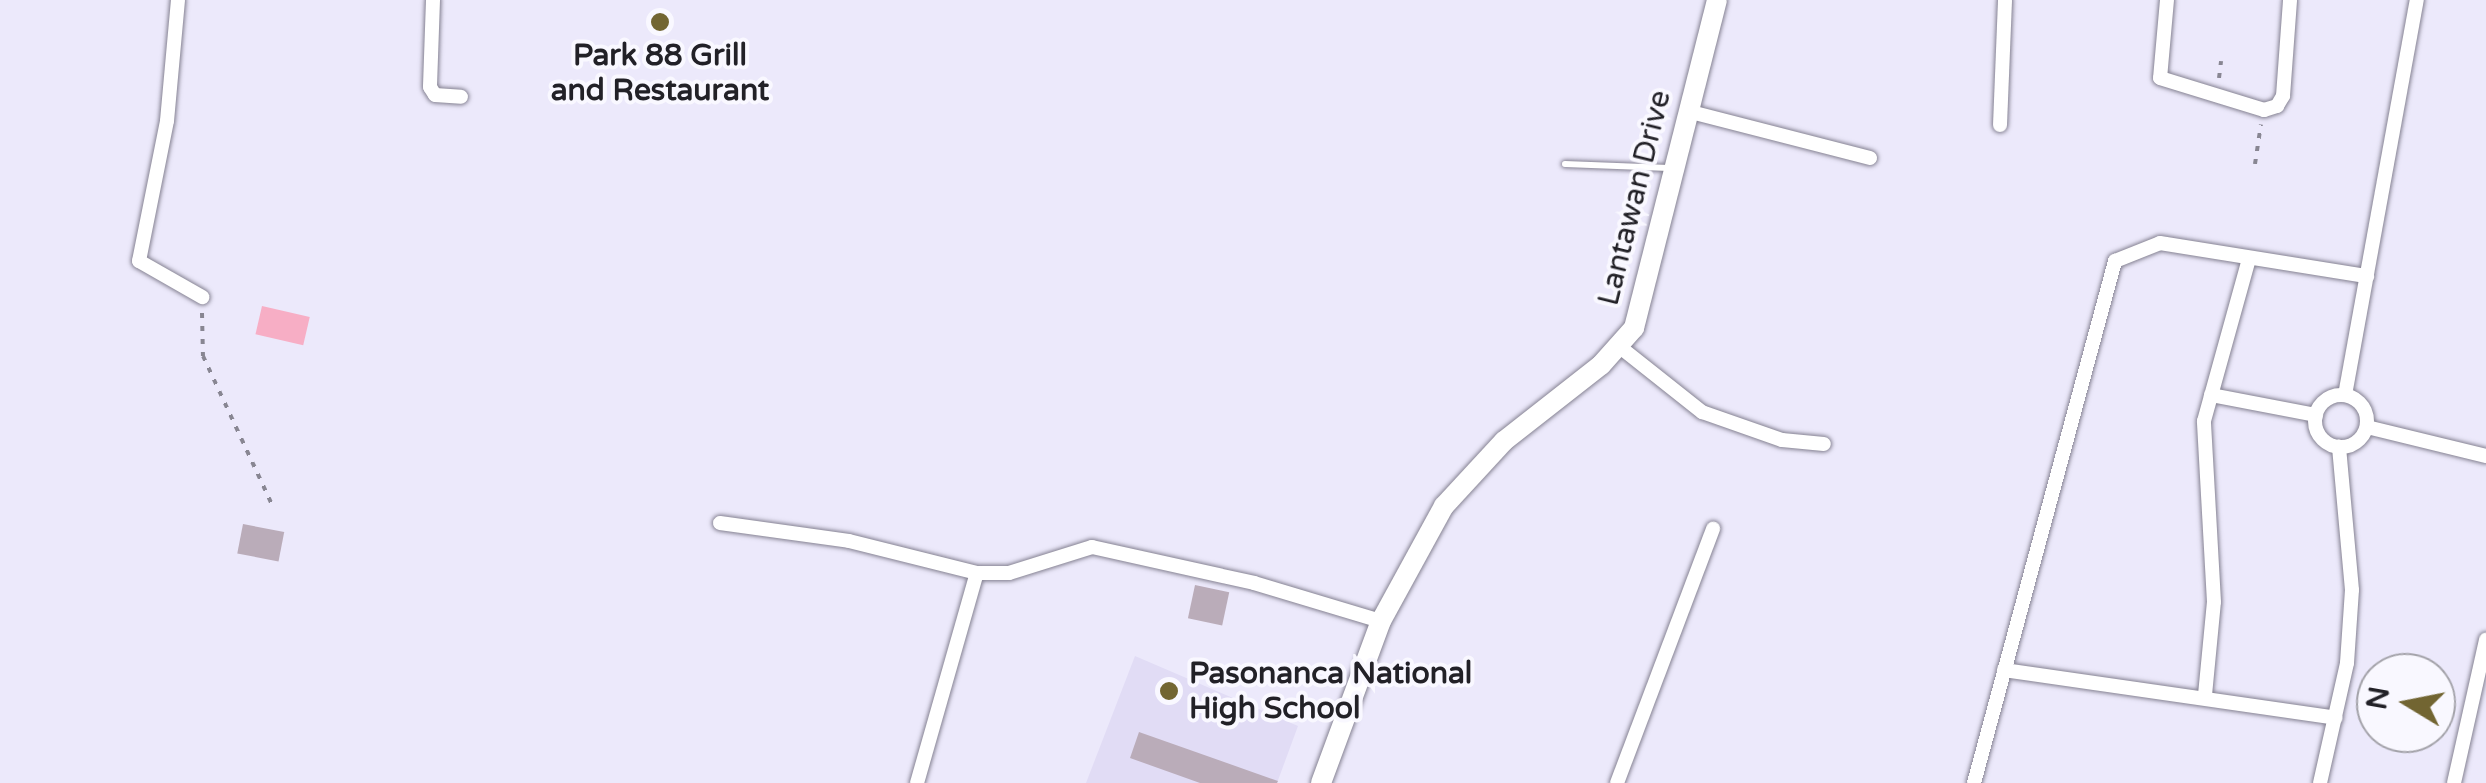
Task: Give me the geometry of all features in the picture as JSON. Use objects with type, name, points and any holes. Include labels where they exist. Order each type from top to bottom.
[{"type":"street","points":[[178,0],[167,121],[139,261],[202,297]]},
{"type":"street","points":[[433,0],[430,87],[435,95],[461,97]]},
{"type":"street","name":"Lantawan Drive","points":[[1321,783],[1381,621],[1444,506],[1472,472],[1620,347],[1634,328],[1716,0]]},
{"type":"street","points":[[2000,124],[2005,0]]},
{"type":"street","points":[[2168,0],[2160,78],[2264,110],[2278,106],[2283,96],[2290,0]]},
{"type":"street","points":[[2345,395],[2417,0]]},
{"type":"street","points":[[1687,110],[1870,158]]},
{"type":"street","points":[[1974,783],[2106,276],[2132,249],[2160,243],[2367,276]]},
{"type":"street","points":[[2204,696],[2214,602],[2203,450],[2211,395],[2249,260]]},
{"type":"street","points":[[1620,347],[1702,412],[1782,440],[1824,444]]},
{"type":"street","points":[[2211,395],[2316,416]]},
{"type":"street","points":[[2345,395],[2365,410],[2366,427],[2354,444],[2339,446],[2318,432],[2316,416],[2324,402],[2345,395]]},
{"type":"street","points":[[2366,427],[2486,456]]},
{"type":"street","points":[[2320,783],[2336,718],[2352,590],[2339,446]]},
{"type":"street","points":[[720,523],[849,541],[977,573],[1009,573],[1092,547],[1254,583],[1381,621]]},
{"type":"street","points":[[1617,783],[1713,529]]},
{"type":"street","points":[[917,783],[977,573]]},
{"type":"street","points":[[2454,783],[2486,640]]},
{"type":"street","points":[[2004,670],[2336,718]]},
{"type":"lane","points":[[1566,164],[1672,168]]},
{"type":"path","points":[[2255,164],[2264,110]]},
{"type":"path","points":[[202,297],[203,356],[274,508]]},
{"type":"shaded area","points":[[262,306],[310,317],[303,345],[255,334]]},
{"type":"shaded area","name":"Pasonanca National High School","points":[[1135,656],[1298,726],[1277,783],[1086,783]]},
{"type":"building","points":[[243,524],[284,532],[279,561],[237,553]]},
{"type":"building","points":[[1195,585],[1229,592],[1222,626],[1188,618]]},
{"type":"building","points":[[1139,732],[1278,781],[1200,783],[1130,758]]},
{"type":"place","name":"Park 88 Grill and Restaurant","points":[[660,22]]},
{"type":"place","name":"Pasonanca National High School","points":[[1169,691]]}]
